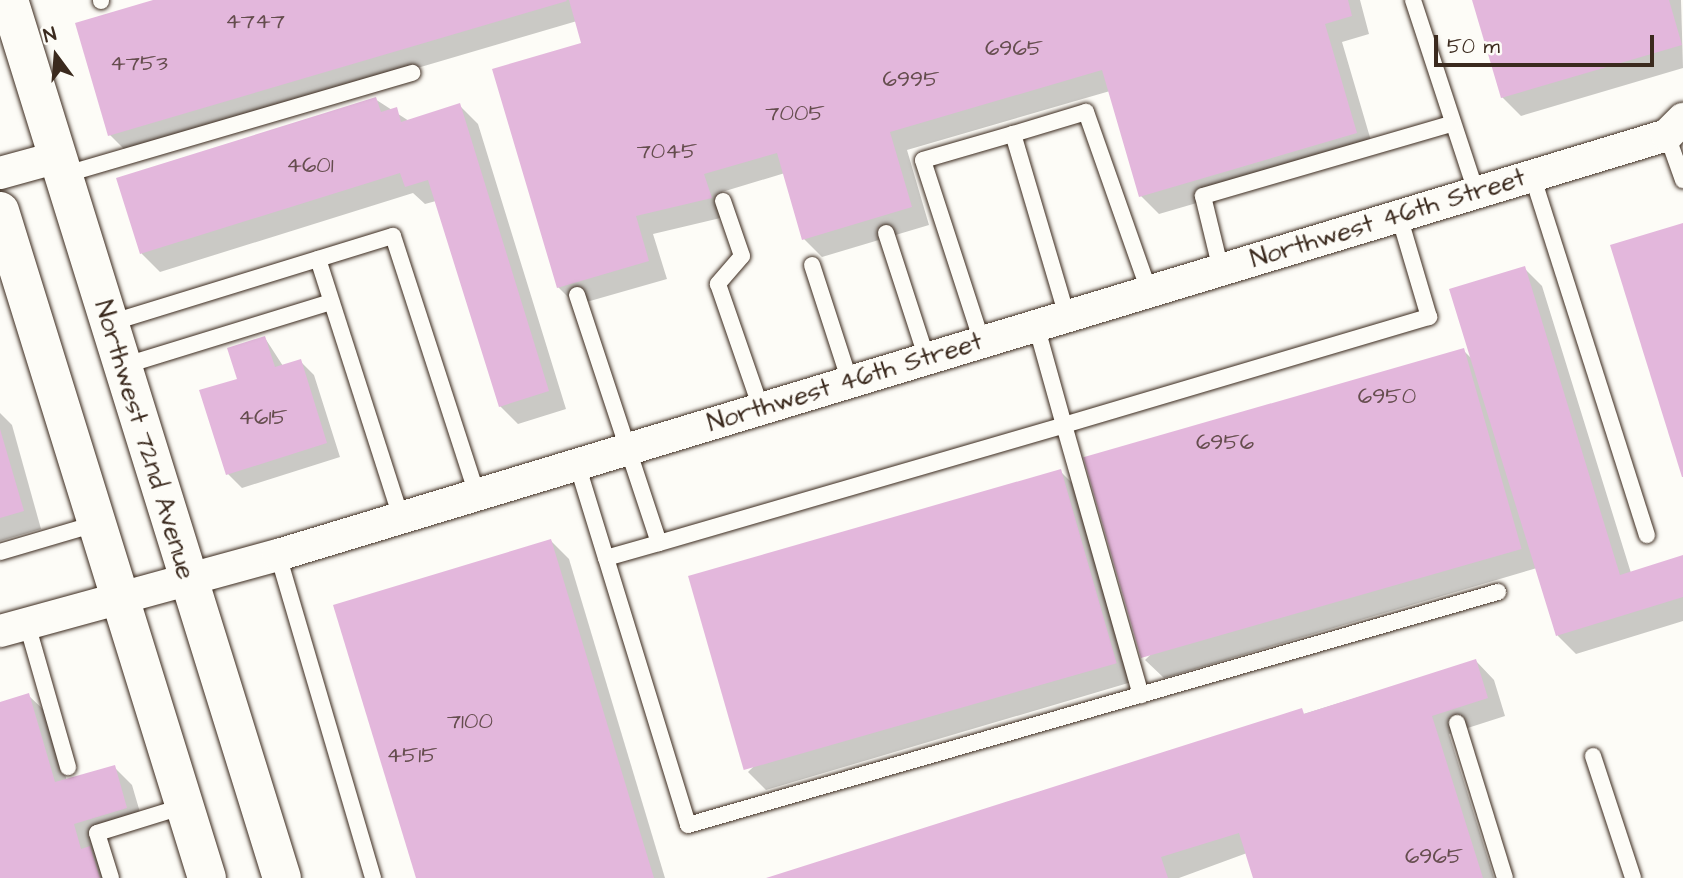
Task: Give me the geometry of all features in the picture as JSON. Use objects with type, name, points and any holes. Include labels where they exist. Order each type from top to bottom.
[{"type":"main road","name":"Northwest 72nd Avenue","points":[[9,0],[120,367],[282,878]]},
{"type":"main road","points":[[0,211],[207,878]]},
{"type":"street","name":"Northwest 46th Street","points":[[7,628],[119,595],[278,555],[1399,216],[1675,127]]},
{"type":"street","points":[[0,173],[61,166]]},
{"type":"lane","points":[[1413,0],[1451,124],[1476,192]]},
{"type":"lane","points":[[61,166],[412,73]]},
{"type":"lane","points":[[982,342],[923,160],[1086,112],[1149,291]]},
{"type":"lane","points":[[1221,270],[1203,196],[1451,124]]},
{"type":"lane","points":[[1675,127],[1683,180]]},
{"type":"lane","points":[[1013,134],[1067,316]]},
{"type":"lane","points":[[1532,175],[1647,535]]},
{"type":"lane","points":[[723,201],[742,256],[719,284],[761,408]]},
{"type":"lane","points":[[606,558],[1429,317],[1399,216]]},
{"type":"lane","points":[[886,233],[927,359]]},
{"type":"lane","points":[[108,324],[393,236],[477,495]]},
{"type":"lane","points":[[317,259],[401,517]]},
{"type":"lane","points":[[812,265],[850,382]]},
{"type":"lane","points":[[578,295],[660,543]]},
{"type":"lane","points":[[120,367],[331,302]]},
{"type":"lane","points":[[1037,325],[1141,695]]},
{"type":"lane","points":[[577,464],[688,825],[1498,592]]},
{"type":"lane","points":[[0,552],[95,524]]},
{"type":"lane","points":[[278,555],[373,878]]},
{"type":"lane","points":[[7,628],[68,767]]},
{"type":"lane","points":[[1457,723],[1505,878]]},
{"type":"lane","points":[[1593,756],[1633,878]]},
{"type":"lane","points":[[111,878],[97,833],[185,806]]},
{"type":"building","points":[[153,0],[567,1],[108,136],[75,23]]},
{"type":"building","points":[[569,0],[1348,0],[1352,16],[1325,24],[1357,133],[1139,197],[1102,70],[890,132],[912,207],[802,240],[777,153],[704,174],[712,198],[636,216],[649,261],[557,288],[492,69],[581,43]]},
{"type":"building","points":[[1472,0],[1669,0],[1682,45],[1501,98]]},
{"type":"building","points":[[376,97],[381,112],[397,107],[401,122],[460,103],[549,391],[499,407],[428,180],[405,187],[400,173],[140,254],[116,178]]},
{"type":"building","points":[[1683,223],[1683,477],[1682,477],[1610,245]]},
{"type":"building","points":[[1525,266],[1620,575],[1683,555],[1683,597],[1556,636],[1449,289]]},
{"type":"building","points":[[265,336],[275,367],[301,359],[327,443],[226,475],[199,390],[237,379],[227,348]]},
{"type":"building","points":[[1464,348],[1522,549],[1141,658],[1083,457]]},
{"type":"building","points":[[0,429],[24,511],[0,518]]},
{"type":"building","points":[[1061,469],[1117,663],[744,770],[688,576]]},
{"type":"building","points":[[551,539],[654,878],[416,878],[333,605]]},
{"type":"building","points":[[1476,659],[1488,698],[1432,716],[1483,878],[1253,878],[1239,833],[1161,857],[1168,878],[766,878],[1302,708],[1304,714]]},
{"type":"building","points":[[29,693],[55,782],[115,765],[127,808],[74,824],[81,849],[90,846],[100,878],[0,878],[0,702]]}]
